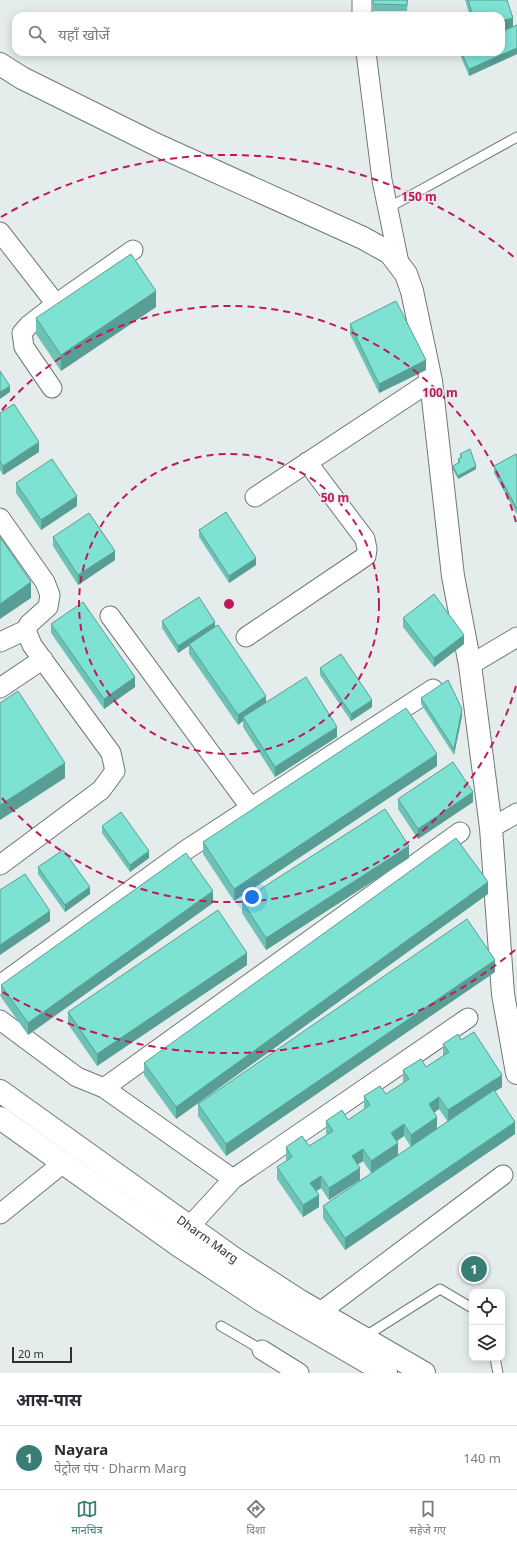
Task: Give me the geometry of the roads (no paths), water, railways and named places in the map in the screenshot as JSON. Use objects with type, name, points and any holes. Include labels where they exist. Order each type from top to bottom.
[{"type":"street","points":[[362,0],[362,12]]},
{"type":"street","points":[[366,56],[382,180],[399,263]]},
{"type":"street","points":[[0,64],[22,78],[158,145],[363,238],[390,253],[406,274],[412,292],[431,381],[453,576],[470,665],[491,828],[503,994],[517,1073]]},
{"type":"street","points":[[0,232],[56,304]]},
{"type":"street","points":[[52,388],[24,347],[22,333],[29,325],[56,304],[133,250]]},
{"type":"street","points":[[254,497],[431,381]]},
{"type":"street","points":[[246,637],[366,556],[367,549],[364,539],[307,462]]},
{"type":"street","points":[[0,518],[44,582],[50,595],[48,607],[29,624],[26,630],[0,642]]},
{"type":"street","points":[[110,616],[250,807]]},
{"type":"street","points":[[0,865],[100,790],[115,771],[111,753],[32,645],[26,630]]},
{"type":"street","points":[[470,665],[517,637]]},
{"type":"street","points":[[0,688],[43,659]]},
{"type":"street","points":[[0,985],[186,850],[433,689]]},
{"type":"street","points":[[491,828],[517,813]]},
{"type":"street","points":[[104,1088],[460,832]]},
{"type":"street","points":[[189,1226],[233,1179],[468,1018]]},
{"type":"street","points":[[0,1020],[77,1076],[104,1088],[233,1179]]},
{"type":"street","name":"Dharm Marg","points":[[0,1091],[232,1257],[319,1313],[424,1373]]},
{"type":"street","name":"Dharm Marg","points":[[0,1118],[178,1245],[264,1302],[386,1373]]},
{"type":"street","points":[[0,1214],[63,1163]]},
{"type":"street","points":[[319,1313],[503,1175]]},
{"type":"street","points":[[262,1350],[299,1373]]},
{"type":"lane","points":[[388,208],[517,137]]},
{"type":"lane","points":[[363,1338],[440,1289],[469,1306]]},
{"type":"lane","points":[[221,1326],[262,1350]]},
{"type":"lane","points":[[496,1361],[498,1373]]},
{"type":"place","name":"Nayara","points":[[474,1269]]}]
